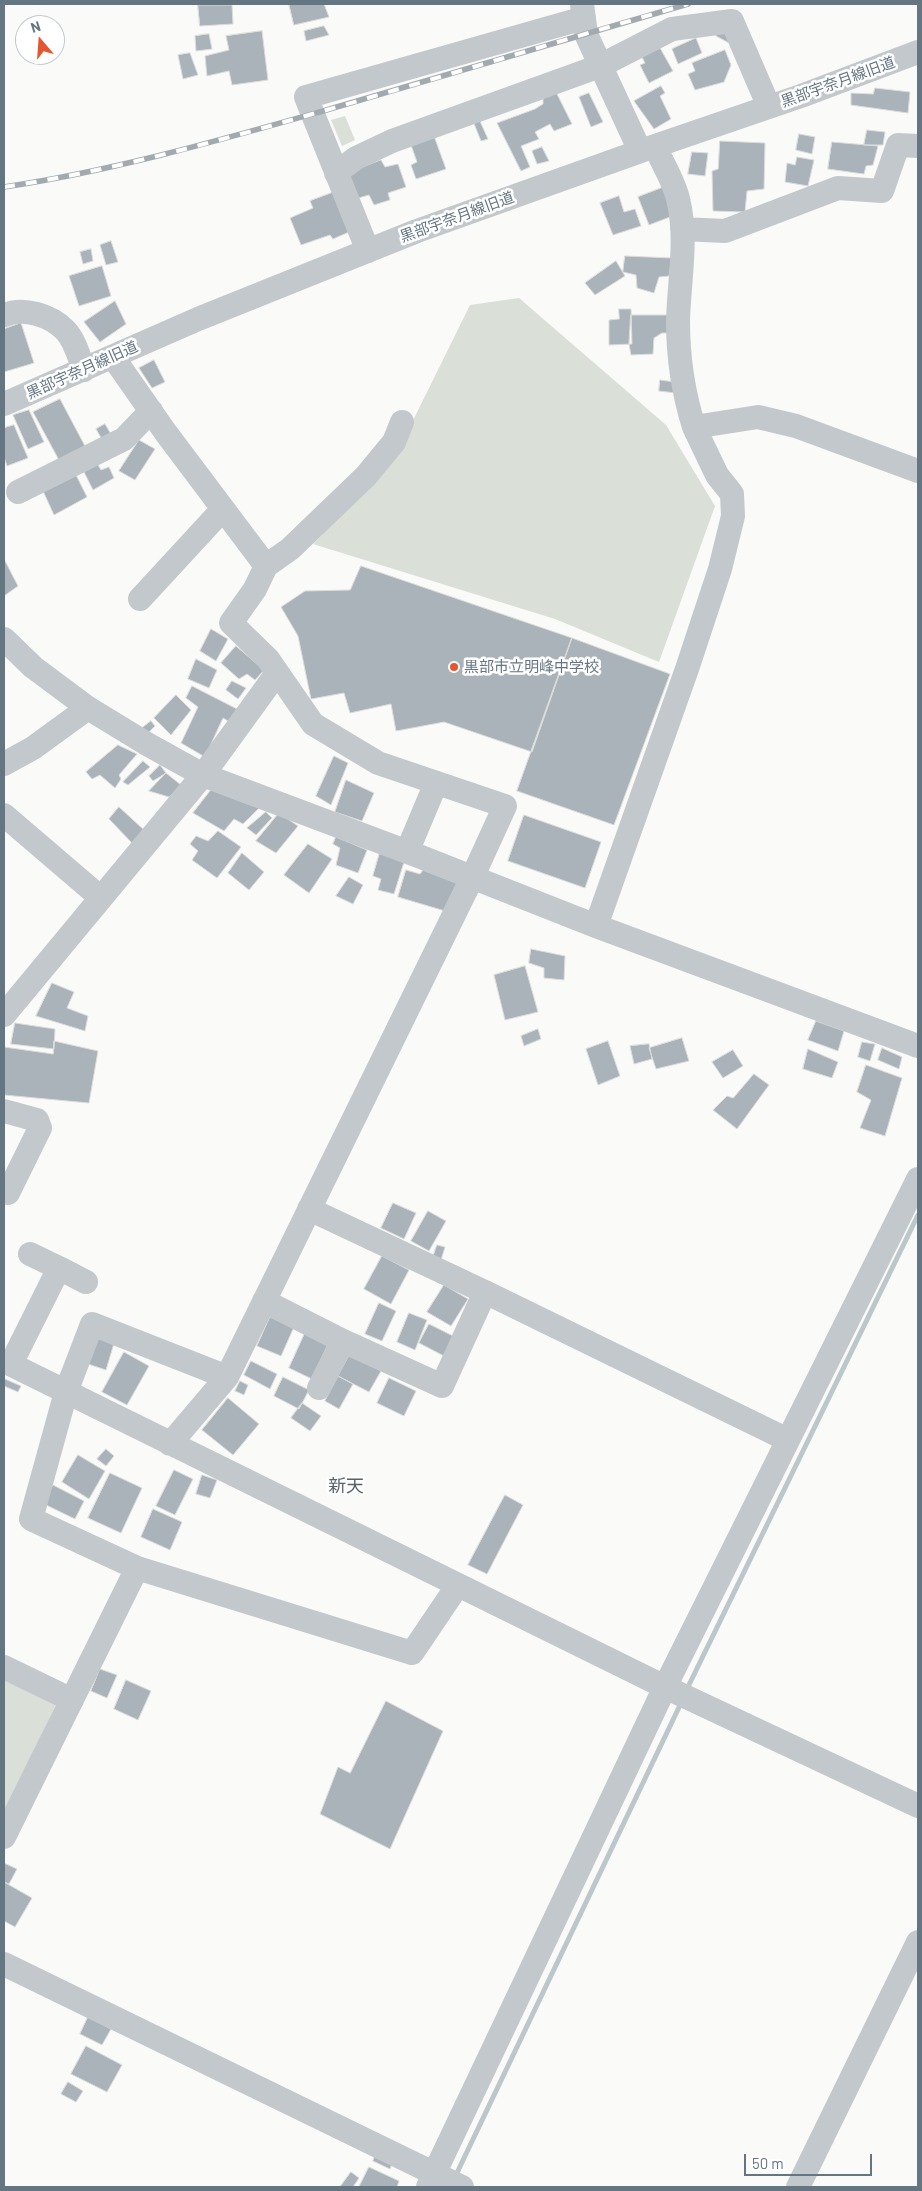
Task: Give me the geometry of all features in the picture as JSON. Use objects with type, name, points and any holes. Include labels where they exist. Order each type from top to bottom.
[{"type":"street","points":[[368,251],[306,97],[583,11],[586,34],[600,66],[647,149],[678,197],[682,229],[683,268],[678,320],[680,371],[685,400],[694,427],[717,475],[732,494],[733,516],[720,569],[688,666],[596,926]]},
{"type":"street","points":[[336,173],[356,158],[392,141],[600,66],[672,29],[732,21],[769,107]]},
{"type":"street","name":"黒部宇奈月線旧道","points":[[4,404],[198,319],[426,228],[769,107],[918,52]]},
{"type":"street","points":[[682,229],[724,231],[838,188],[882,191],[898,145],[918,146]]},
{"type":"street","points":[[4,315],[14,311],[35,313],[54,321],[66,332],[84,370]]},
{"type":"street","points":[[113,357],[266,566]]},
{"type":"street","points":[[18,492],[124,439],[151,411]]},
{"type":"street","points":[[694,427],[758,417],[796,426],[918,471]]},
{"type":"street","points":[[170,1444],[227,1377],[472,878],[505,806],[378,763],[312,724],[268,659],[231,623],[255,589],[266,566],[290,549],[366,476],[394,442],[402,422]]},
{"type":"street","points":[[140,599],[223,509]]},
{"type":"street","points":[[4,639],[33,667],[88,708],[203,775],[596,926],[918,1046]]},
{"type":"street","points":[[4,1015],[203,775],[276,673]]},
{"type":"street","points":[[4,764],[33,748],[88,708]]},
{"type":"street","points":[[407,852],[436,783]]},
{"type":"street","points":[[4,815],[101,898]]},
{"type":"street","points":[[4,1111],[37,1120],[40,1128],[8,1193]]},
{"type":"street","points":[[431,2180],[665,1687],[788,1440],[915,1195]]},
{"type":"street","points":[[310,1209],[788,1440]]},
{"type":"street","points":[[30,1254],[86,1282]]},
{"type":"street","points":[[60,1268],[7,1363],[665,1687],[918,1806]]},
{"type":"street","points":[[264,1301],[343,1341],[442,1386],[485,1292]]},
{"type":"street","points":[[227,1377],[92,1324],[66,1392],[31,1519],[136,1568],[412,1653],[458,1585]]},
{"type":"street","points":[[319,1388],[343,1341]]},
{"type":"street","points":[[4,1837],[136,1568]]},
{"type":"street","points":[[4,1667],[72,1700]]},
{"type":"street","points":[[798,2187],[918,1942]]},
{"type":"street","points":[[4,1964],[431,2180],[462,2187]]},
{"type":"shaded area","points":[[345,116],[355,140],[342,146],[331,120]]},
{"type":"shaded area","points":[[519,298],[666,425],[715,506],[659,662],[555,619],[313,544],[393,461],[470,305]]},
{"type":"shaded area","points":[[4,1675],[57,1702],[4,1815]]},
{"type":"building","points":[[289,4],[324,4],[329,17],[294,25]]},
{"type":"building","points":[[198,5],[232,5],[233,24],[200,26]]},
{"type":"building","points":[[324,26],[329,35],[306,41],[304,31]]},
{"type":"building","points":[[720,29],[735,36],[731,44],[716,36]]},
{"type":"building","points":[[262,31],[268,80],[232,85],[229,71],[207,76],[205,56],[229,50],[226,36]]},
{"type":"building","points":[[209,34],[212,49],[196,51],[195,36]]},
{"type":"building","points":[[696,38],[702,53],[678,64],[672,49]]},
{"type":"building","points":[[660,48],[673,71],[649,83],[640,65],[645,63],[642,57]]},
{"type":"building","points":[[725,50],[731,65],[724,82],[695,90],[688,74],[695,71],[692,63]]},
{"type":"building","points":[[190,53],[198,75],[183,79],[178,55]]},
{"type":"building","points":[[661,86],[665,93],[660,96],[671,119],[654,129],[634,101]]},
{"type":"building","points":[[875,88],[910,92],[908,113],[851,105],[851,93],[873,94]]},
{"type":"building","points":[[556,92],[572,124],[554,131],[550,124],[535,132],[539,139],[521,146],[530,167],[521,171],[497,123],[535,109],[543,104],[543,97]]},
{"type":"building","points":[[589,93],[603,122],[591,127],[579,97]]},
{"type":"building","points":[[479,119],[488,139],[481,141],[473,121]]},
{"type":"building","points":[[867,130],[885,132],[883,145],[864,145]]},
{"type":"building","points":[[799,134],[815,137],[812,154],[796,150]]},
{"type":"building","points":[[434,136],[446,169],[416,179],[411,165],[417,162],[411,145]]},
{"type":"building","points":[[720,141],[765,143],[764,189],[747,191],[745,212],[713,211],[712,171],[718,169]]},
{"type":"building","points":[[832,142],[878,146],[873,165],[866,166],[864,174],[828,169]]},
{"type":"building","points":[[542,147],[549,161],[537,164],[532,151]]},
{"type":"building","points":[[692,152],[708,153],[705,176],[688,174]]},
{"type":"building","points":[[797,157],[814,160],[808,186],[785,182],[787,163],[795,165]]},
{"type":"building","points":[[381,160],[385,167],[398,164],[406,187],[388,193],[390,200],[374,205],[369,195],[355,199],[348,173]]},
{"type":"building","points":[[664,187],[675,215],[649,225],[638,197]]},
{"type":"building","points":[[334,192],[349,232],[333,239],[330,235],[301,245],[290,218],[313,208],[310,201]]},
{"type":"building","points":[[619,196],[624,212],[635,209],[641,226],[613,235],[600,203]]},
{"type":"building","points":[[111,241],[118,262],[106,265],[100,245]]},
{"type":"building","points":[[91,249],[93,261],[83,264],[80,252]]},
{"type":"building","points":[[625,256],[672,258],[669,276],[659,277],[654,293],[637,288],[636,275],[623,272]]},
{"type":"building","points":[[616,261],[625,276],[595,295],[585,283]]},
{"type":"building","points":[[102,266],[111,296],[79,306],[69,276]]},
{"type":"building","points":[[115,301],[126,324],[100,342],[84,322]]},
{"type":"building","points":[[619,309],[631,309],[632,344],[609,345],[609,320],[619,319]]},
{"type":"building","points":[[631,315],[674,315],[672,333],[662,333],[654,338],[653,354],[631,355],[629,344]]},
{"type":"building","points":[[21,323],[34,363],[4,372],[4,329]]},
{"type":"building","points":[[154,360],[165,382],[152,388],[139,368]]},
{"type":"building","points":[[660,380],[676,382],[676,393],[659,391]]},
{"type":"building","points":[[60,399],[86,448],[60,462],[33,412]]},
{"type":"building","points":[[29,410],[44,442],[28,449],[13,415]]},
{"type":"building","points":[[105,424],[112,436],[103,441],[96,429]]},
{"type":"building","points":[[14,425],[28,458],[7,466],[4,457],[4,428]]},
{"type":"building","points":[[139,440],[155,449],[135,480],[119,471]]},
{"type":"building","points":[[97,463],[101,470],[109,467],[114,478],[93,490],[83,470]]},
{"type":"building","points":[[76,475],[87,497],[54,515],[43,491]]},
{"type":"building","points":[[4,559],[18,586],[4,596]]},
{"type":"building","points":[[361,566],[572,638],[532,752],[444,722],[396,731],[391,704],[350,713],[344,693],[311,699],[298,636],[281,607],[305,591],[350,590]]},
{"type":"building","points":[[211,629],[228,639],[216,661],[200,651]]},
{"type":"building","points":[[572,638],[670,674],[614,825],[517,791]]},
{"type":"building","points":[[236,646],[264,670],[255,680],[247,674],[239,679],[221,663]]},
{"type":"building","points":[[196,659],[217,670],[209,688],[188,679]]},
{"type":"building","points":[[232,681],[246,688],[238,699],[226,690]]},
{"type":"building","points":[[192,686],[237,709],[230,722],[223,718],[205,757],[181,743],[198,707],[186,698]]},
{"type":"building","points":[[176,695],[191,710],[171,735],[154,718]]},
{"type":"building","points":[[151,721],[155,726],[148,733],[142,728]]},
{"type":"building","points":[[118,745],[137,754],[119,775],[121,779],[115,788],[100,775],[92,779],[86,772]]},
{"type":"building","points":[[334,756],[348,763],[331,805],[316,796]]},
{"type":"building","points":[[143,761],[150,767],[128,785],[123,782]]},
{"type":"building","points":[[160,765],[166,773],[153,781],[149,776]]},
{"type":"building","points":[[166,773],[181,785],[169,797],[149,791]]},
{"type":"building","points":[[346,780],[374,793],[362,821],[335,812]]},
{"type":"building","points":[[211,790],[259,808],[243,824],[234,819],[224,831],[193,813]]},
{"type":"building","points":[[119,807],[144,830],[133,844],[109,819]]},
{"type":"building","points":[[266,812],[272,818],[256,835],[247,828]]},
{"type":"building","points":[[279,813],[298,826],[276,853],[256,841]]},
{"type":"building","points":[[524,815],[601,842],[585,888],[508,861]]},
{"type":"building","points":[[218,831],[241,847],[217,878],[192,860],[198,851],[190,844],[196,836],[208,841]]},
{"type":"building","points":[[336,837],[367,850],[358,873],[336,865],[340,848],[333,844]]},
{"type":"building","points":[[308,844],[332,859],[309,893],[284,875]]},
{"type":"building","points":[[380,852],[404,862],[394,894],[378,890],[381,879],[373,876]]},
{"type":"building","points":[[242,853],[264,872],[249,890],[228,873]]},
{"type":"building","points":[[406,870],[420,874],[423,870],[459,884],[445,911],[398,897]]},
{"type":"building","points":[[349,877],[363,885],[353,904],[336,896]]},
{"type":"building","points":[[531,949],[565,956],[564,980],[544,978],[544,968],[529,963]]},
{"type":"building","points":[[525,966],[538,1012],[505,1020],[494,975]]},
{"type":"building","points":[[52,983],[74,992],[67,1008],[88,1016],[85,1031],[36,1016]]},
{"type":"building","points":[[816,1021],[844,1031],[838,1051],[808,1040]]},
{"type":"building","points":[[15,1023],[55,1029],[54,1049],[11,1044]]},
{"type":"building","points":[[538,1029],[541,1039],[524,1046],[521,1036]]},
{"type":"building","points":[[682,1038],[689,1061],[656,1069],[649,1048]]},
{"type":"building","points":[[54,1041],[98,1051],[89,1103],[4,1095],[4,1047],[53,1054]]},
{"type":"building","points":[[608,1041],[620,1076],[598,1085],[586,1049]]},
{"type":"building","points":[[862,1042],[875,1044],[870,1061],[858,1057]]},
{"type":"building","points":[[649,1044],[652,1059],[634,1064],[630,1046]]},
{"type":"building","points":[[882,1048],[902,1057],[899,1069],[878,1060]]},
{"type":"building","points":[[808,1049],[838,1062],[832,1078],[803,1069]]},
{"type":"building","points":[[733,1050],[743,1066],[723,1078],[712,1062]]},
{"type":"building","points":[[866,1065],[902,1078],[885,1136],[860,1128],[871,1100],[857,1092]]},
{"type":"building","points":[[754,1074],[769,1085],[737,1129],[713,1110],[727,1096],[733,1098]]},
{"type":"building","points":[[393,1203],[416,1213],[404,1239],[381,1228]]},
{"type":"building","points":[[428,1211],[446,1221],[429,1251],[411,1241]]},
{"type":"building","points":[[437,1245],[445,1247],[441,1260],[433,1257]]},
{"type":"building","points":[[382,1256],[409,1270],[391,1304],[364,1289]]},
{"type":"building","points":[[444,1285],[468,1299],[451,1326],[427,1312]]},
{"type":"building","points":[[379,1303],[396,1311],[382,1341],[365,1334]]},
{"type":"building","points":[[409,1313],[427,1320],[415,1350],[397,1342]]},
{"type":"building","points":[[270,1317],[294,1327],[281,1356],[257,1346]]},
{"type":"building","points":[[429,1324],[455,1337],[444,1356],[419,1343]]},
{"type":"building","points":[[305,1333],[328,1344],[312,1379],[289,1368]]},
{"type":"building","points":[[97,1335],[115,1340],[106,1370],[88,1364]]},
{"type":"building","points":[[124,1352],[149,1366],[127,1405],[102,1392]]},
{"type":"building","points":[[350,1354],[381,1371],[369,1392],[338,1376]]},
{"type":"building","points":[[251,1361],[277,1374],[270,1389],[244,1375]]},
{"type":"building","points":[[338,1376],[353,1384],[339,1409],[325,1401]]},
{"type":"building","points":[[283,1377],[309,1390],[299,1409],[274,1396]]},
{"type":"building","points":[[389,1378],[416,1391],[404,1416],[377,1403]]},
{"type":"building","points":[[5,1379],[21,1386],[18,1392],[4,1386]]},
{"type":"building","points":[[240,1381],[248,1385],[244,1395],[235,1391]]},
{"type":"building","points":[[228,1398],[259,1424],[233,1455],[202,1430]]},
{"type":"building","points":[[302,1403],[321,1416],[310,1431],[291,1418]]},
{"type":"building","points":[[106,1449],[114,1456],[106,1466],[97,1459]]},
{"type":"building","points":[[78,1455],[105,1471],[89,1499],[62,1482]]},
{"type":"building","points":[[174,1470],[193,1479],[175,1515],[156,1506]]},
{"type":"building","points":[[110,1473],[142,1488],[121,1533],[88,1518]]},
{"type":"building","points":[[202,1475],[217,1480],[210,1498],[196,1494]]},
{"type":"building","points":[[53,1485],[84,1501],[75,1519],[44,1504]]},
{"type":"building","points":[[505,1495],[523,1505],[487,1574],[468,1565]]},
{"type":"building","points":[[153,1509],[182,1522],[170,1550],[141,1537]]},
{"type":"building","points":[[100,1669],[117,1675],[107,1698],[91,1691]]},
{"type":"building","points":[[126,1680],[151,1691],[138,1720],[114,1709]]},
{"type":"building","points":[[386,1701],[443,1731],[390,1849],[320,1814],[338,1767],[350,1773]]},
{"type":"building","points":[[4,1863],[17,1869],[9,1884],[4,1882]]},
{"type":"building","points":[[4,1882],[32,1898],[15,1927],[4,1921]]},
{"type":"building","points":[[88,2017],[111,2029],[102,2045],[80,2034]]},
{"type":"building","points":[[86,2046],[122,2065],[107,2092],[71,2074]]},
{"type":"building","points":[[68,2082],[83,2091],[76,2102],[61,2094]]},
{"type":"building","points":[[375,2156],[392,2164],[390,2169],[373,2161]]},
{"type":"building","points":[[369,2167],[399,2181],[397,2187],[359,2187]]},
{"type":"building","points":[[351,2172],[359,2178],[353,2187],[340,2187]]},
{"type":"waterway","points":[[686,1691],[918,1215]]},
{"type":"waterway","points":[[455,2177],[682,1701]]},
{"type":"railway","points":[[4,187],[84,173],[204,144],[369,98],[688,4]]},
{"type":"place","name":"黒部市立明峰中学校","points":[[454,667]]},
{"type":"district","name":"新天","points":[[346,1486]]}]
